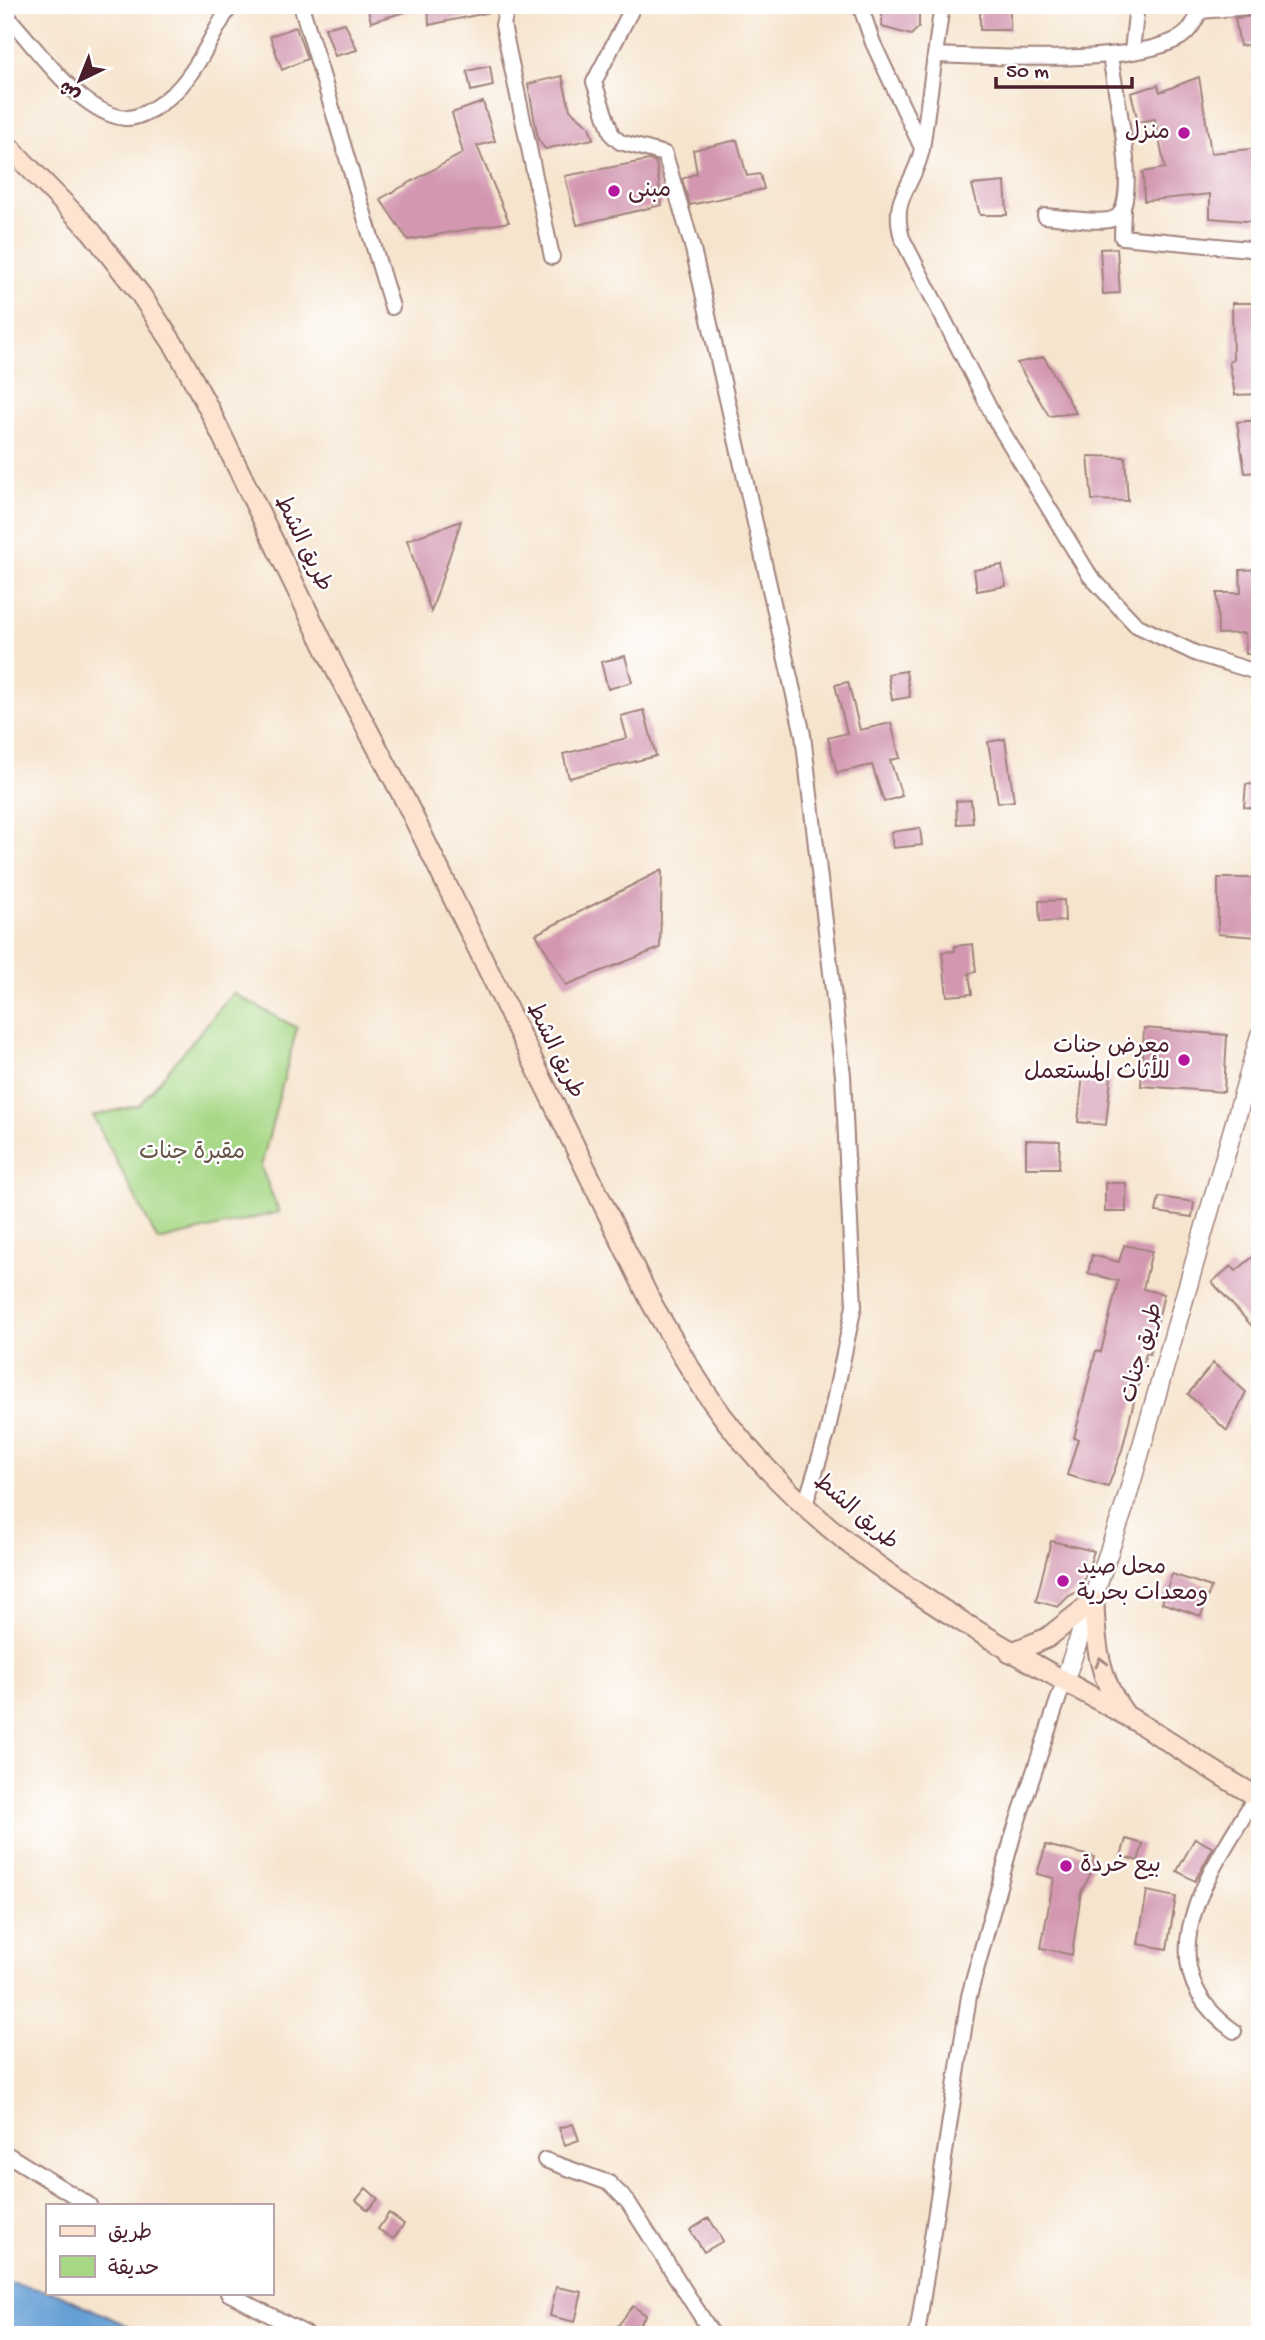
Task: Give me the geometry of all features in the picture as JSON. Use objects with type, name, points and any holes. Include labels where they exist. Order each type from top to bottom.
[{"type":"main road","name":"طريق الشط","points":[[5,143],[92,231],[141,295],[176,348],[337,671],[406,802],[651,1302],[690,1370],[731,1427],[805,1504],[884,1570],[1010,1653],[1127,1717],[1258,1797]]},
{"type":"main road","points":[[1010,1653],[1047,1638],[1094,1601]]},
{"type":"main road","points":[[1094,1601],[1098,1655],[1106,1681],[1127,1717]]},
{"type":"street","points":[[5,14],[85,99],[109,113],[127,118],[153,108],[176,90],[231,5]]},
{"type":"street","points":[[301,5],[392,307]]},
{"type":"street","points":[[517,5],[506,12],[503,25],[552,257]]},
{"type":"street","points":[[634,5],[594,82],[612,135],[620,142],[665,154],[693,249],[803,736],[843,1075],[853,1306],[827,1434],[805,1504]]},
{"type":"street","points":[[860,5],[873,43],[922,149]]},
{"type":"street","points":[[942,5],[919,164],[900,198],[897,220],[902,238],[996,421],[1090,576],[1136,625],[1197,654],[1260,673]]},
{"type":"street","points":[[1132,51],[1137,5]]},
{"type":"street","points":[[935,55],[999,58],[1110,55],[1183,36],[1200,11],[1260,6]]},
{"type":"street","points":[[1110,55],[1115,97],[1124,128],[1126,175],[1122,237],[1260,250]]},
{"type":"street","points":[[1045,215],[1104,220],[1115,218],[1124,209]]},
{"type":"street","name":"طريق جنات","points":[[1064,1682],[1124,1508],[1260,1035]]},
{"type":"street","points":[[917,2335],[969,1996],[1014,1832],[1064,1682]]},
{"type":"street","points":[[1234,2031],[1218,2020],[1197,1995],[1188,1968],[1186,1944],[1208,1875],[1258,1797]]},
{"type":"street","points":[[5,2153],[87,2204]]},
{"type":"street","points":[[545,2160],[609,2183],[628,2202],[713,2335]]},
{"type":"street","points":[[230,2294],[308,2335]]},
{"type":"green space","name":"مقبرة جنات","points":[[233,993],[297,1028],[261,1167],[279,1212],[158,1241],[93,1116],[139,1105]]},
{"type":"water","points":[[5,2282],[46,2291],[46,2294],[59,2294],[148,2335],[5,2335]]},
{"type":"building","points":[[367,5],[414,5],[415,9],[371,22]]},
{"type":"building","points":[[428,5],[491,5],[491,12],[429,25]]},
{"type":"building","points":[[882,5],[919,5],[919,27],[911,35],[882,27]]},
{"type":"building","points":[[980,5],[1010,5],[1010,30],[980,30]]},
{"type":"building","points":[[1260,16],[1260,43],[1240,46],[1235,18]]},
{"type":"building","points":[[345,23],[357,50],[335,56],[325,28]]},
{"type":"building","points":[[296,27],[307,59],[282,70],[270,36]]},
{"type":"building","points":[[490,66],[493,86],[471,91],[467,71]]},
{"type":"building","points":[[562,76],[570,110],[589,126],[593,139],[545,149],[538,139],[528,84]]},
{"type":"building","points":[[1199,77],[1211,153],[1260,148],[1257,222],[1210,218],[1210,194],[1144,201],[1143,172],[1165,168],[1155,119],[1138,122],[1131,93],[1158,85],[1160,92]]},
{"type":"building","points":[[483,102],[495,141],[477,146],[509,222],[408,240],[380,199],[463,153],[452,113]]},
{"type":"building","name":"مبنى","points":[[737,140],[747,176],[760,174],[764,189],[690,205],[682,179],[697,173],[693,150]]},
{"type":"building","name":"مبنى","points":[[649,160],[656,162],[662,205],[577,225],[565,176]]},
{"type":"building","points":[[1005,182],[1007,215],[980,215],[972,185]]},
{"type":"building","points":[[1117,248],[1120,293],[1103,294],[1100,249]]},
{"type":"building","points":[[1232,303],[1260,303],[1260,394],[1235,395],[1229,361],[1233,360]]},
{"type":"building","points":[[1044,357],[1076,413],[1049,416],[1017,363]]},
{"type":"building","points":[[1260,420],[1260,472],[1245,473],[1237,422]]},
{"type":"building","points":[[1088,456],[1125,457],[1128,501],[1092,500]]},
{"type":"building","points":[[461,521],[431,612],[407,540]]},
{"type":"building","points":[[1002,565],[1006,586],[977,591],[974,570]]},
{"type":"building","points":[[1260,569],[1260,654],[1246,654],[1245,633],[1218,634],[1217,593],[1241,593],[1240,570]]},
{"type":"building","points":[[625,656],[632,682],[608,689],[601,662]]},
{"type":"building","points":[[906,671],[910,697],[892,700],[888,674]]},
{"type":"building","points":[[848,682],[860,730],[891,723],[900,758],[890,760],[902,796],[884,802],[872,765],[837,773],[828,738],[847,733],[835,685]]},
{"type":"building","points":[[644,710],[656,756],[569,778],[563,754],[627,738],[621,716]]},
{"type":"building","points":[[1005,739],[1014,801],[998,803],[988,742]]},
{"type":"building","points":[[1246,784],[1260,785],[1260,809],[1244,807]]},
{"type":"building","points":[[971,800],[973,823],[957,824],[956,801]]},
{"type":"building","points":[[920,828],[922,845],[893,848],[891,832]]},
{"type":"building","points":[[662,870],[660,948],[566,985],[536,934]]},
{"type":"building","points":[[1218,878],[1260,878],[1258,937],[1218,934]]},
{"type":"building","points":[[1064,900],[1065,921],[1040,922],[1039,901]]},
{"type":"building","points":[[973,944],[976,972],[969,973],[972,994],[947,996],[942,952],[955,951],[955,946]]},
{"type":"building","name":"معرض جنات للأثاث المستعمل","points":[[1144,1028],[1227,1035],[1224,1092],[1141,1086]]},
{"type":"building","points":[[1083,1074],[1111,1077],[1106,1125],[1078,1122]]},
{"type":"building","points":[[1026,1140],[1060,1141],[1059,1168],[1026,1168]]},
{"type":"building","points":[[1105,1183],[1126,1183],[1126,1212],[1105,1212]]},
{"type":"building","points":[[1159,1197],[1194,1202],[1192,1217],[1156,1212]]},
{"type":"building","points":[[1124,1245],[1152,1251],[1143,1289],[1164,1294],[1150,1354],[1146,1353],[1122,1450],[1108,1487],[1067,1475],[1078,1439],[1074,1438],[1096,1351],[1101,1352],[1118,1281],[1088,1273],[1092,1255],[1119,1262]]},
{"type":"building","points":[[1260,1251],[1260,1335],[1212,1282],[1231,1266],[1236,1271]]},
{"type":"building","points":[[1213,1363],[1246,1392],[1227,1431],[1188,1394]]},
{"type":"building","name":"محل صيد ومعدات بحرية","points":[[1051,1541],[1094,1551],[1081,1590],[1069,1596],[1058,1607],[1036,1601]]},
{"type":"building","points":[[1172,1574],[1211,1587],[1201,1616],[1162,1603]]},
{"type":"building","points":[[1195,1838],[1213,1848],[1195,1881],[1177,1871]]},
{"type":"building","points":[[1126,1839],[1143,1844],[1138,1861],[1121,1856]]},
{"type":"building","points":[[1046,1845],[1094,1857],[1090,1875],[1081,1892],[1072,1955],[1041,1948],[1054,1878],[1037,1874]]},
{"type":"building","points":[[1147,1891],[1176,1897],[1167,1949],[1138,1944]]},
{"type":"building","points":[[573,2124],[579,2140],[565,2145],[559,2128]]},
{"type":"building","points":[[366,2188],[378,2199],[368,2210],[356,2200]]},
{"type":"building","points":[[389,2213],[404,2224],[393,2239],[378,2229]]},
{"type":"building","points":[[709,2218],[723,2241],[704,2252],[690,2230]]},
{"type":"building","points":[[556,2287],[582,2292],[575,2322],[550,2316]]},
{"type":"building","points":[[633,2306],[646,2315],[632,2335],[628,2335],[617,2327]]},
{"type":"place","name":"منزل","points":[[1184,133]]},
{"type":"place","name":"مبنى","points":[[614,191]]},
{"type":"place","name":"معرض جنات للأثاث المستعمل","points":[[1184,1060]]},
{"type":"place","name":"محل صيد ومعدات بحرية","points":[[1063,1581]]},
{"type":"place","name":"بيع خردة","points":[[1066,1866]]}]
